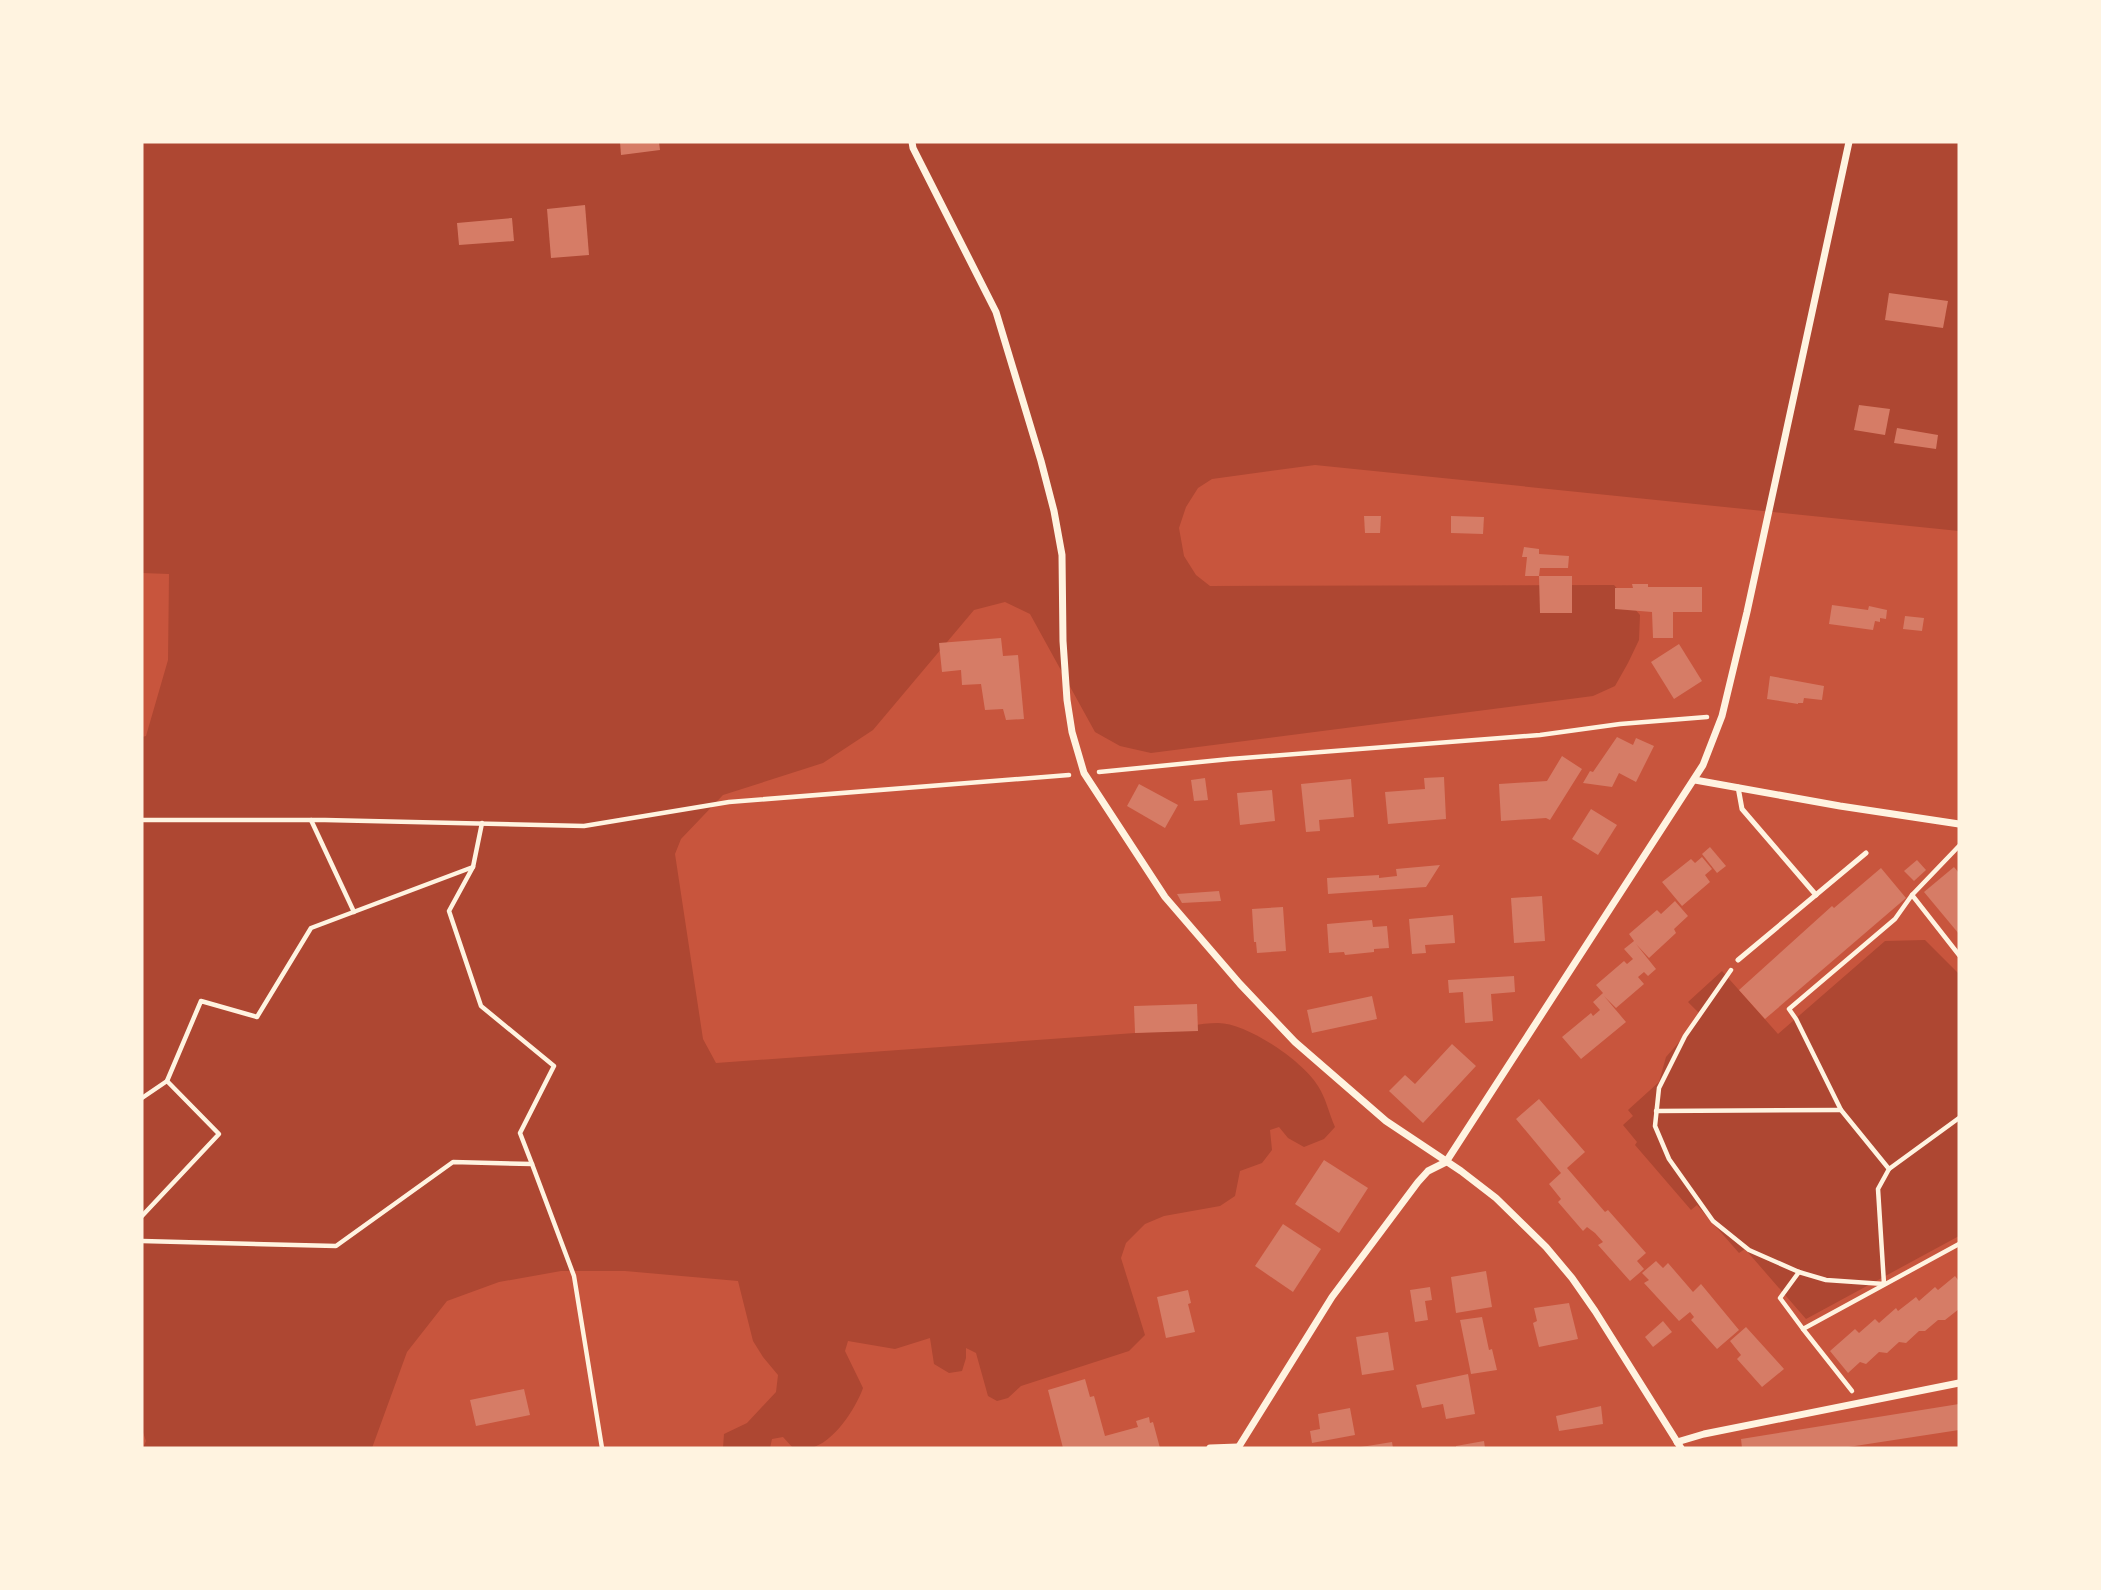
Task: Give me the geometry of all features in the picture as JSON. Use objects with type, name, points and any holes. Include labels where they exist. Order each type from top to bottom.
[{"type":"street","points":[[912,142],[996,312],[1041,461],[1062,555],[1067,701],[1072,732],[1084,773],[1166,897],[1240,984],[1295,1042],[1386,1121],[1470,1178],[1516,1217],[1572,1278],[1679,1445],[1704,1434],[1959,1383]]},
{"type":"street","points":[[1210,1448],[1238,1448],[1332,1297],[1418,1182],[1428,1171],[1446,1162],[1703,765],[1722,716],[1778,476],[1849,142]]},
{"type":"street","points":[[1695,780],[1959,824]]},
{"type":"lane","points":[[1738,787],[1742,809],[1816,895]]},
{"type":"lane","points":[[1738,960],[1866,853]]},
{"type":"path","points":[[142,820],[311,820],[584,826],[729,802],[1540,735],[1620,724],[1722,716]]},
{"type":"path","points":[[311,820],[354,912]]},
{"type":"path","points":[[482,824],[473,867],[449,911],[481,1006],[554,1066],[520,1133],[574,1276],[602,1448]]},
{"type":"path","points":[[1889,1169],[1841,1110],[1797,1019],[1789,1009],[1895,919],[1912,895],[1959,846]]},
{"type":"path","points":[[142,1098],[167,1081],[201,1001],[257,1017],[311,928],[473,867]]},
{"type":"path","points":[[1912,895],[1959,955]]},
{"type":"path","points":[[1738,960],[1685,1037],[1659,1088],[1655,1126],[1669,1160],[1713,1221],[1749,1250],[1799,1272],[1826,1279],[1884,1284]]},
{"type":"path","points":[[142,1216],[219,1134],[167,1081]]},
{"type":"path","points":[[1656,1111],[1841,1110]]},
{"type":"path","points":[[1884,1284],[1878,1189],[1889,1169],[1959,1118]]},
{"type":"path","points":[[142,1241],[336,1246],[453,1162],[532,1164]]},
{"type":"path","points":[[1803,1329],[1959,1244]]},
{"type":"path","points":[[1799,1272],[1780,1298],[1861,1402]]},
{"type":"shaded area","points":[[142,142],[1959,142],[1959,531],[1315,465],[1212,479],[1198,488],[1186,507],[1179,528],[1184,556],[1196,575],[1210,586],[1614,585],[1640,615],[1639,640],[1615,686],[1593,696],[1151,753],[1120,746],[1095,732],[1030,614],[1005,602],[974,610],[873,730],[823,763],[723,795],[681,839],[675,854],[703,1039],[716,1063],[1163,1031],[1218,1023],[1244,1029],[1258,1036],[1287,1055],[1311,1076],[1323,1096],[1335,1127],[1324,1139],[1304,1147],[1288,1138],[1279,1127],[1270,1130],[1272,1150],[1262,1163],[1240,1171],[1235,1196],[1220,1206],[1164,1216],[1145,1224],[1126,1243],[1121,1258],[1145,1335],[1129,1351],[1021,1386],[1008,1398],[997,1401],[988,1396],[976,1353],[966,1348],[962,1371],[949,1373],[934,1364],[930,1338],[895,1349],[848,1341],[845,1351],[863,1388],[849,1415],[827,1440],[808,1448],[793,1448],[783,1437],[772,1439],[770,1448],[723,1448],[724,1434],[747,1423],[776,1392],[778,1375],[753,1341],[738,1281],[625,1271],[561,1271],[499,1282],[447,1301],[407,1352],[372,1448],[143,1448],[146,1441],[142,1429],[142,737],[146,736],[168,660],[169,574],[142,573]]},
{"type":"shaded area","points":[[1925,940],[1959,974],[1959,1236],[1806,1319],[1745,1249],[1739,1253],[1697,1205],[1691,1210],[1635,1145],[1637,1142],[1623,1125],[1633,1116],[1628,1110],[1659,1082],[1666,1057],[1702,1016],[1688,1002],[1722,971],[1778,1034],[1885,941]]},
{"type":"building","points":[[620,142],[659,142],[660,150],[621,155]]},
{"type":"building","points":[[585,205],[589,255],[551,258],[547,209]]},
{"type":"building","points":[[512,218],[514,241],[459,245],[457,223]]},
{"type":"building","points":[[1889,293],[1948,301],[1943,328],[1885,320]]},
{"type":"building","points":[[1859,405],[1890,409],[1885,435],[1854,430]]},
{"type":"building","points":[[1897,428],[1938,435],[1936,449],[1894,443]]},
{"type":"building","points":[[1364,516],[1381,516],[1380,533],[1365,533]]},
{"type":"building","points":[[1451,516],[1484,517],[1483,534],[1451,533]]},
{"type":"building","points":[[1524,547],[1539,549],[1539,554],[1569,556],[1568,568],[1540,568],[1539,576],[1525,576],[1527,557],[1522,557]]},
{"type":"building","points":[[1539,576],[1572,576],[1572,613],[1540,613]]},
{"type":"building","points":[[1632,584],[1648,584],[1648,587],[1702,587],[1702,612],[1673,612],[1673,638],[1653,638],[1652,612],[1615,609],[1615,588],[1633,588]]},
{"type":"building","points":[[1832,605],[1868,610],[1869,606],[1887,610],[1886,619],[1875,621],[1873,630],[1829,624]]},
{"type":"building","points":[[1905,616],[1924,618],[1922,631],[1903,629]]},
{"type":"building","points":[[1001,638],[1003,656],[1018,655],[1024,719],[1006,720],[1003,709],[985,710],[981,684],[962,685],[961,670],[942,672],[939,643]]},
{"type":"building","points":[[1679,644],[1702,681],[1674,699],[1651,662]]},
{"type":"building","points":[[1770,676],[1824,686],[1822,700],[1804,698],[1803,703],[1798,704],[1767,699]]},
{"type":"building","points":[[1617,737],[1633,745],[1636,738],[1654,746],[1636,782],[1619,773],[1612,787],[1583,783],[1590,771],[1593,772]]},
{"type":"building","points":[[1562,756],[1582,769],[1550,820],[1501,821],[1499,784],[1547,781]]},
{"type":"building","points":[[1444,777],[1446,819],[1388,824],[1385,792],[1425,789],[1424,778]]},
{"type":"building","points":[[1205,778],[1208,800],[1194,801],[1191,780]]},
{"type":"building","points":[[1351,779],[1354,817],[1319,820],[1320,831],[1306,832],[1301,784]]},
{"type":"building","points":[[1139,784],[1178,805],[1165,828],[1127,806]]},
{"type":"building","points":[[1272,790],[1275,821],[1240,825],[1237,793]]},
{"type":"building","points":[[1591,809],[1617,825],[1598,855],[1572,839]]},
{"type":"building","points":[[1710,847],[1726,866],[1717,873],[1702,854]]},
{"type":"building","points":[[1702,857],[1712,869],[1705,875],[1710,882],[1682,906],[1662,882],[1691,859],[1695,863]]},
{"type":"building","points":[[1917,860],[1926,870],[1914,881],[1904,871]]},
{"type":"building","points":[[1440,865],[1426,887],[1328,894],[1327,878],[1397,876],[1396,869]]},
{"type":"building","points":[[1954,867],[1959,873],[1959,934],[1924,892]]},
{"type":"building","points":[[1881,868],[1906,898],[1765,1019],[1739,990],[1832,906],[1834,908]]},
{"type":"building","points":[[1219,891],[1221,901],[1182,903],[1177,894]]},
{"type":"building","points":[[1542,896],[1545,941],[1514,943],[1511,898]]},
{"type":"building","points":[[1675,901],[1688,916],[1674,929],[1676,933],[1649,958],[1636,944],[1656,969],[1648,976],[1644,972],[1638,977],[1644,984],[1616,1008],[1604,996],[1626,1022],[1581,1059],[1562,1037],[1591,1013],[1593,1016],[1600,1010],[1593,1002],[1603,993],[1596,985],[1624,961],[1627,964],[1633,959],[1624,949],[1634,941],[1629,934],[1657,910],[1661,914]]},
{"type":"building","points":[[1283,907],[1286,951],[1257,953],[1252,909]]},
{"type":"building","points":[[1453,915],[1455,943],[1425,945],[1426,953],[1412,954],[1409,919]]},
{"type":"building","points":[[1372,920],[1373,927],[1387,926],[1389,948],[1345,955],[1344,952],[1329,953],[1327,924]]},
{"type":"building","points":[[1514,976],[1515,992],[1491,994],[1493,1021],[1465,1023],[1463,992],[1449,993],[1448,980]]},
{"type":"building","points":[[1372,996],[1377,1019],[1312,1033],[1307,1010]]},
{"type":"building","points":[[1197,1004],[1198,1031],[1135,1033],[1134,1006]]},
{"type":"building","points":[[1452,1044],[1476,1066],[1423,1123],[1389,1091],[1405,1075],[1415,1084]]},
{"type":"building","points":[[1539,1099],[1585,1152],[1567,1168],[1605,1212],[1608,1210],[1646,1253],[1637,1261],[1644,1269],[1630,1281],[1598,1245],[1603,1242],[1595,1233],[1587,1227],[1583,1231],[1558,1202],[1561,1199],[1549,1184],[1561,1173],[1516,1119]]},
{"type":"building","points":[[1324,1160],[1368,1188],[1339,1233],[1295,1204]]},
{"type":"building","points":[[1283,1224],[1321,1249],[1293,1292],[1255,1266]]},
{"type":"building","points":[[1656,1261],[1663,1268],[1668,1263],[1693,1292],[1701,1284],[1739,1330],[1717,1349],[1691,1320],[1694,1317],[1690,1312],[1679,1321],[1644,1283],[1649,1280],[1642,1273]]},
{"type":"building","points":[[1486,1271],[1492,1307],[1456,1313],[1451,1277]]},
{"type":"building","points":[[1955,1276],[1959,1279],[1959,1309],[1945,1320],[1938,1320],[1925,1331],[1919,1331],[1906,1343],[1899,1342],[1887,1353],[1879,1352],[1866,1364],[1860,1362],[1848,1373],[1830,1351],[1855,1329],[1859,1333],[1875,1319],[1879,1323],[1896,1308],[1898,1311],[1916,1297],[1919,1301],[1935,1287],[1938,1290]]},
{"type":"building","points":[[1430,1287],[1432,1300],[1425,1301],[1428,1320],[1415,1322],[1410,1290]]},
{"type":"building","points":[[1188,1290],[1191,1303],[1188,1304],[1195,1332],[1166,1338],[1157,1297]]},
{"type":"building","points":[[1569,1303],[1578,1339],[1539,1347],[1533,1323],[1537,1321],[1534,1308]]},
{"type":"building","points":[[1482,1317],[1489,1350],[1492,1349],[1497,1370],[1471,1374],[1460,1320]]},
{"type":"building","points":[[1663,1321],[1672,1332],[1653,1347],[1645,1337]]},
{"type":"building","points":[[1746,1327],[1784,1369],[1762,1387],[1737,1359],[1741,1355],[1730,1341]]},
{"type":"building","points":[[1388,1332],[1394,1370],[1362,1375],[1356,1337]]},
{"type":"building","points":[[1468,1374],[1475,1414],[1446,1419],[1443,1404],[1422,1408],[1416,1385]]},
{"type":"building","points":[[1085,1379],[1090,1397],[1094,1396],[1105,1436],[1138,1427],[1136,1421],[1149,1417],[1160,1448],[1063,1448],[1048,1390]]},
{"type":"building","points":[[524,1389],[530,1415],[476,1426],[470,1400]]},
{"type":"building","points":[[1959,1404],[1959,1430],[1842,1448],[1742,1448],[1741,1439]]},
{"type":"building","points":[[1601,1406],[1603,1424],[1559,1431],[1556,1416]]},
{"type":"building","points":[[1350,1408],[1355,1435],[1312,1443],[1310,1431],[1320,1429],[1318,1414]]},
{"type":"building","points":[[1484,1441],[1485,1448],[1456,1448],[1456,1446]]},
{"type":"building","points":[[1392,1442],[1393,1448],[1361,1448],[1361,1447]]}]
